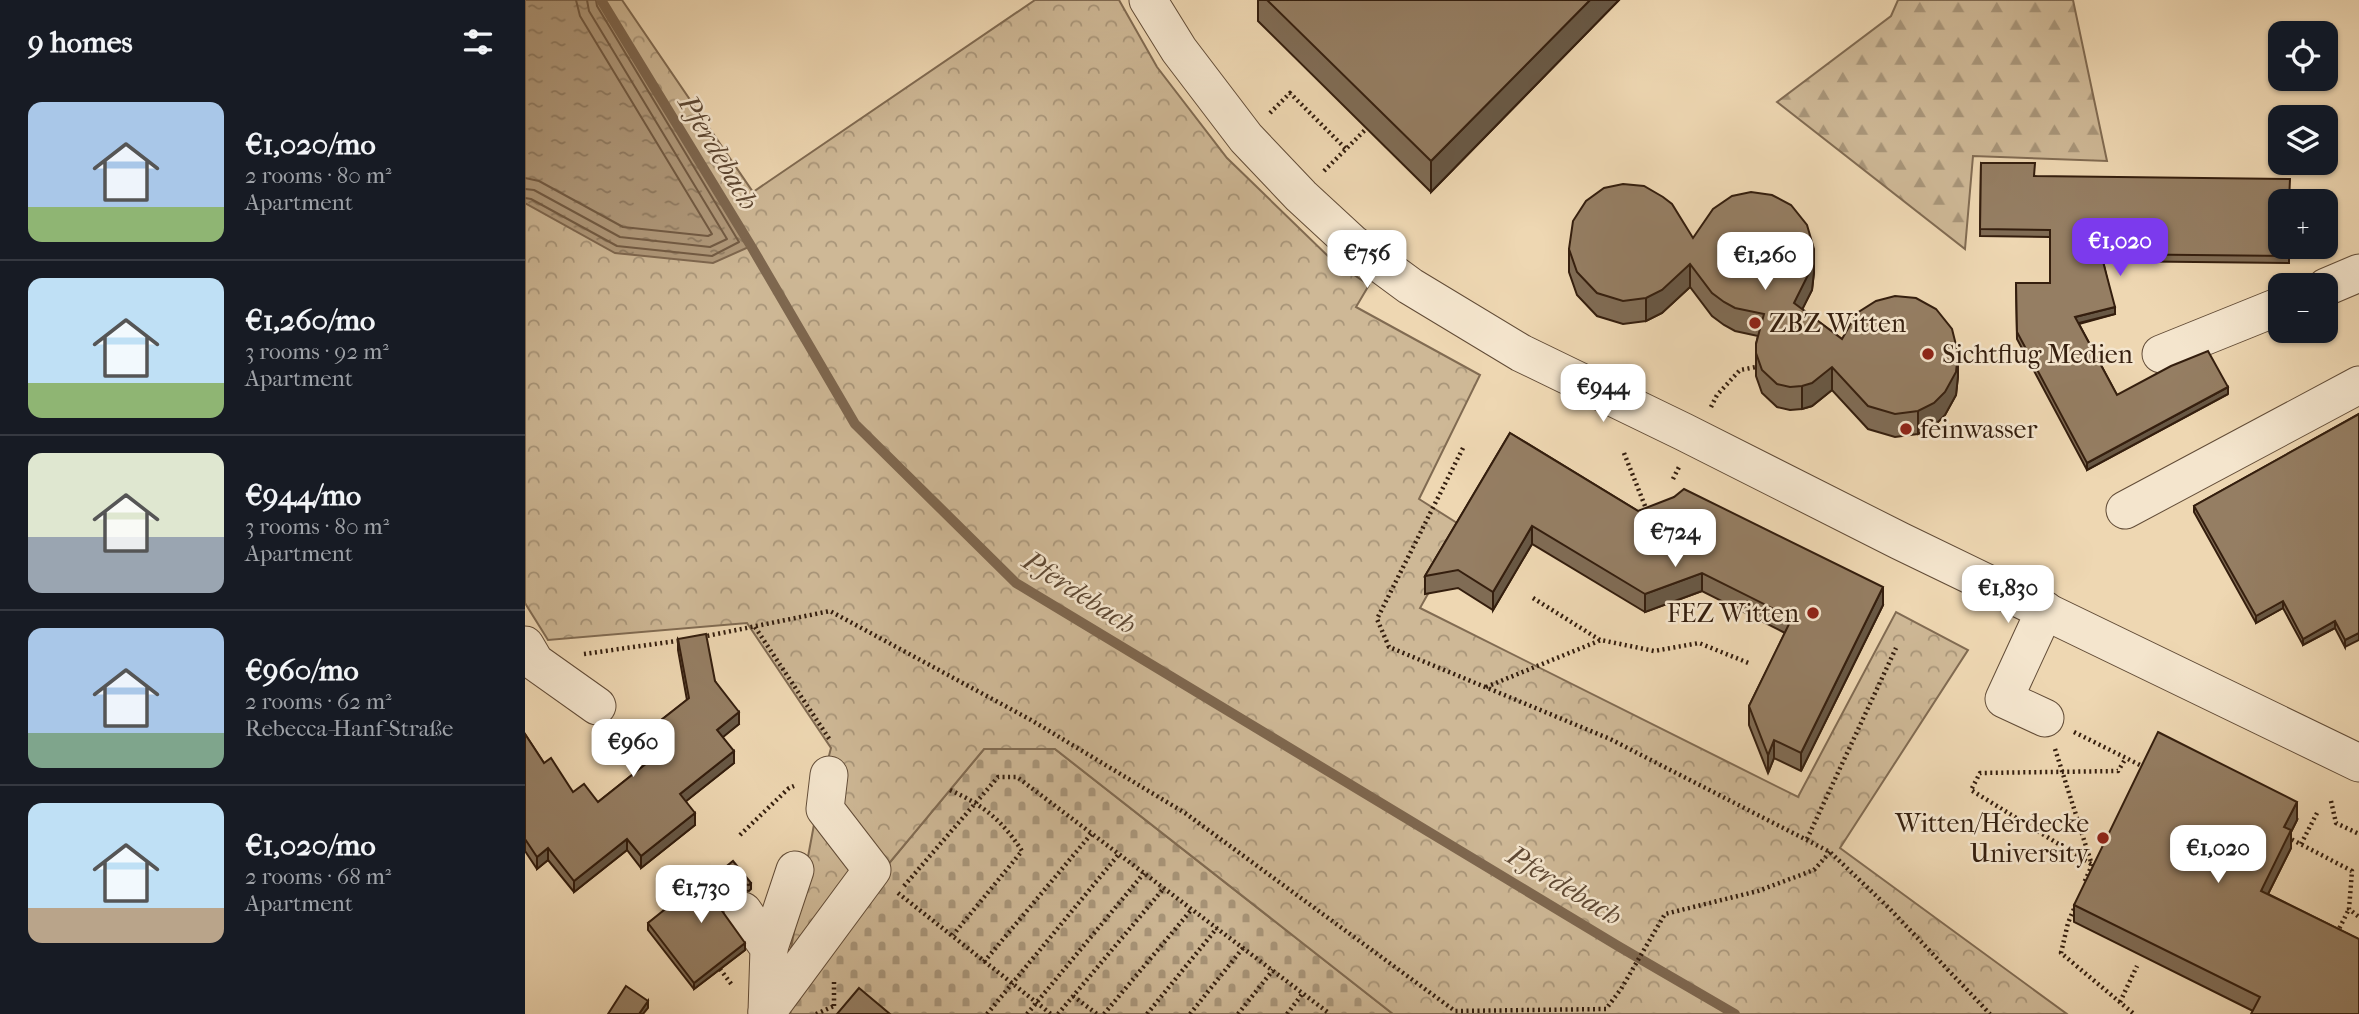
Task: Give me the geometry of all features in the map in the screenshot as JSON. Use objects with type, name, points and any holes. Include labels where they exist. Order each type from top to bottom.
[{"type":"street","points":[[1148,0],[1179,50],[1246,138],[1301,196],[1353,244],[1409,286],[1521,353],[1900,541],[2359,763]]},
{"type":"street","points":[[2338,282],[2359,273]]},
{"type":"street","points":[[2161,354],[2268,311]]},
{"type":"street","points":[[2125,510],[2359,385]]},
{"type":"street","points":[[2045,610],[2004,699],[2045,718]]},
{"type":"street","points":[[530,653],[597,706]]},
{"type":"street","points":[[768,1013],[872,870],[825,809],[829,775]]},
{"type":"street","points":[[768,1013],[769,948],[795,870]]},
{"type":"street","points":[[743,911],[769,948]]},
{"type":"path","points":[[1290,93],[1346,149]]},
{"type":"path","points":[[1317,178],[1377,118]]},
{"type":"path","points":[[1695,437],[1717,396],[1740,370],[1756,367]]},
{"type":"path","points":[[1462,448],[1377,619],[1389,647],[1610,739],[1830,852],[1889,908],[1990,1014]]},
{"type":"path","points":[[1624,453],[1647,512]]},
{"type":"path","points":[[1533,598],[1601,640],[1654,651],[1699,643],[1751,664]]},
{"type":"path","points":[[530,653],[717,635],[830,611],[1031,720],[1185,813],[1455,1011],[1608,1011],[1665,914],[1759,891],[1814,870],[1830,852]]},
{"type":"path","points":[[740,835],[789,788],[829,775],[836,749],[755,627]]},
{"type":"path","points":[[1485,687],[1601,640]]},
{"type":"path","points":[[1808,839],[1896,648]]},
{"type":"path","points":[[2045,718],[2151,771]]},
{"type":"path","points":[[2045,718],[2092,865],[2082,888]]},
{"type":"path","points":[[2092,865],[1971,790],[1980,773],[2118,771],[2126,758]]},
{"type":"path","points":[[1051,1014],[898,893],[975,801],[999,777],[1017,777],[1330,1014]]},
{"type":"path","points":[[950,790],[975,801],[1004,825],[1022,851],[953,935]]},
{"type":"path","points":[[2331,801],[2336,823],[2359,834]]},
{"type":"path","points":[[2301,844],[2317,813]]},
{"type":"path","points":[[2276,832],[2352,871],[2349,909],[2332,943]]},
{"type":"path","points":[[984,962],[1092,833]]},
{"type":"path","points":[[987,1014],[1119,854]]},
{"type":"path","points":[[1027,1014],[1144,873]]},
{"type":"path","points":[[1058,1014],[1164,888]]},
{"type":"path","points":[[2078,900],[2068,923],[2061,953],[2134,1014]]},
{"type":"path","points":[[1104,1014],[1192,909]]},
{"type":"path","points":[[2349,909],[2359,917]]},
{"type":"path","points":[[1147,1014],[1217,928]]},
{"type":"path","points":[[1190,1014],[1243,948]]},
{"type":"path","points":[[2120,1002],[2137,966]]},
{"type":"path","points":[[1238,1014],[1273,970]]},
{"type":"path","points":[[834,981],[834,1006]]},
{"type":"path","points":[[1286,1014],[1303,993]]},
{"type":"path","points":[[1073,996],[1097,1014]]},
{"type":"path","points":[[834,1006],[839,1010]]},
{"type":"path","points":[[820,1013],[834,1006]]},
{"type":"green space","points":[[525,0],[622,0],[753,192],[1035,0],[1119,0],[1157,67],[1227,158],[1332,260],[1369,285],[1356,307],[1480,375],[1419,499],[1465,528],[1420,608],[1798,797],[1896,612],[1968,650],[1840,848],[2067,1014],[1393,1014],[1055,749],[984,749],[783,991],[821,787],[831,748],[747,623],[548,640],[525,603]]},
{"type":"green space","points":[[1898,0],[2073,0],[2107,161],[1973,156],[1965,249],[1777,102],[1891,16]]},
{"type":"green space","points":[[984,749],[1055,749],[1393,1014],[791,1014],[783,991]]},
{"type":"water","points":[[525,0],[601,0],[751,246],[713,263],[615,253],[525,203]]},
{"type":"building","points":[[1267,0],[1590,0],[1431,161]]},
{"type":"building","points":[[1981,163],[2035,163],[2034,176],[2290,179],[2290,189],[2268,189],[2268,256],[2101,254],[2115,307],[2075,317],[2117,395],[2171,366],[2208,351],[2228,387],[2087,463],[2017,332],[2016,283],[2050,283],[2050,230],[1980,229]]},
{"type":"building","name":"ZBZ Witten","points":[[1623,184],[1644,186],[1663,197],[1672,204],[1693,238],[1713,209],[1732,196],[1751,192],[1772,195],[1791,205],[1807,225],[1814,249],[1812,267],[1794,303],[1842,339],[1857,313],[1876,301],[1895,296],[1916,298],[1936,309],[1952,329],[1958,353],[1956,372],[1945,392],[1934,403],[1918,411],[1895,414],[1868,406],[1832,367],[1812,383],[1790,387],[1777,384],[1762,370],[1756,353],[1764,314],[1735,308],[1724,302],[1712,293],[1690,264],[1662,290],[1646,298],[1623,301],[1597,293],[1577,272],[1569,249],[1573,221],[1586,201],[1604,188]]},
{"type":"building","points":[[2359,414],[2359,633],[2345,640],[2335,621],[2303,639],[2283,601],[2256,616],[2194,506]]},
{"type":"building","name":"FEZ Witten","points":[[1510,433],[1638,511],[1674,497],[1684,489],[1883,587],[1801,753],[1774,740],[1768,755],[1749,706],[1792,618],[1702,573],[1645,594],[1532,526],[1493,592],[1458,570],[1425,576]]},
{"type":"building","points":[[706,634],[715,681],[739,712],[717,730],[734,751],[680,794],[695,813],[641,856],[627,839],[574,881],[548,848],[537,857],[525,839],[525,734],[544,763],[551,758],[573,792],[584,784],[598,802],[652,759],[637,739],[689,698],[678,639]]},
{"type":"building","points":[[2158,732],[2297,802],[2284,827],[2291,830],[2261,891],[2359,939],[2359,1014],[2251,1014],[2260,997],[2074,905]]},
{"type":"building","points":[[733,861],[751,883],[730,888],[724,895],[720,908],[745,943],[694,983],[648,923],[699,882],[702,886]]},
{"type":"building","points":[[626,986],[648,1001],[639,1014],[608,1014]]},
{"type":"building","points":[[859,988],[890,1014],[837,1014]]},
{"type":"waterway","name":"Pferdebach","points":[[601,0],[751,246],[855,424],[1016,583],[1735,1014]]},
{"type":"place","name":"ZBZ Witten","points":[[1755,323]]},
{"type":"place","name":"Sichtflug Medien","points":[[1928,354]]},
{"type":"place","name":"feinwasser","points":[[1906,429]]},
{"type":"place","name":"FEZ Witten","points":[[1813,613]]},
{"type":"place","name":"Witten/Herdecke University","points":[[2103,838]]}]
